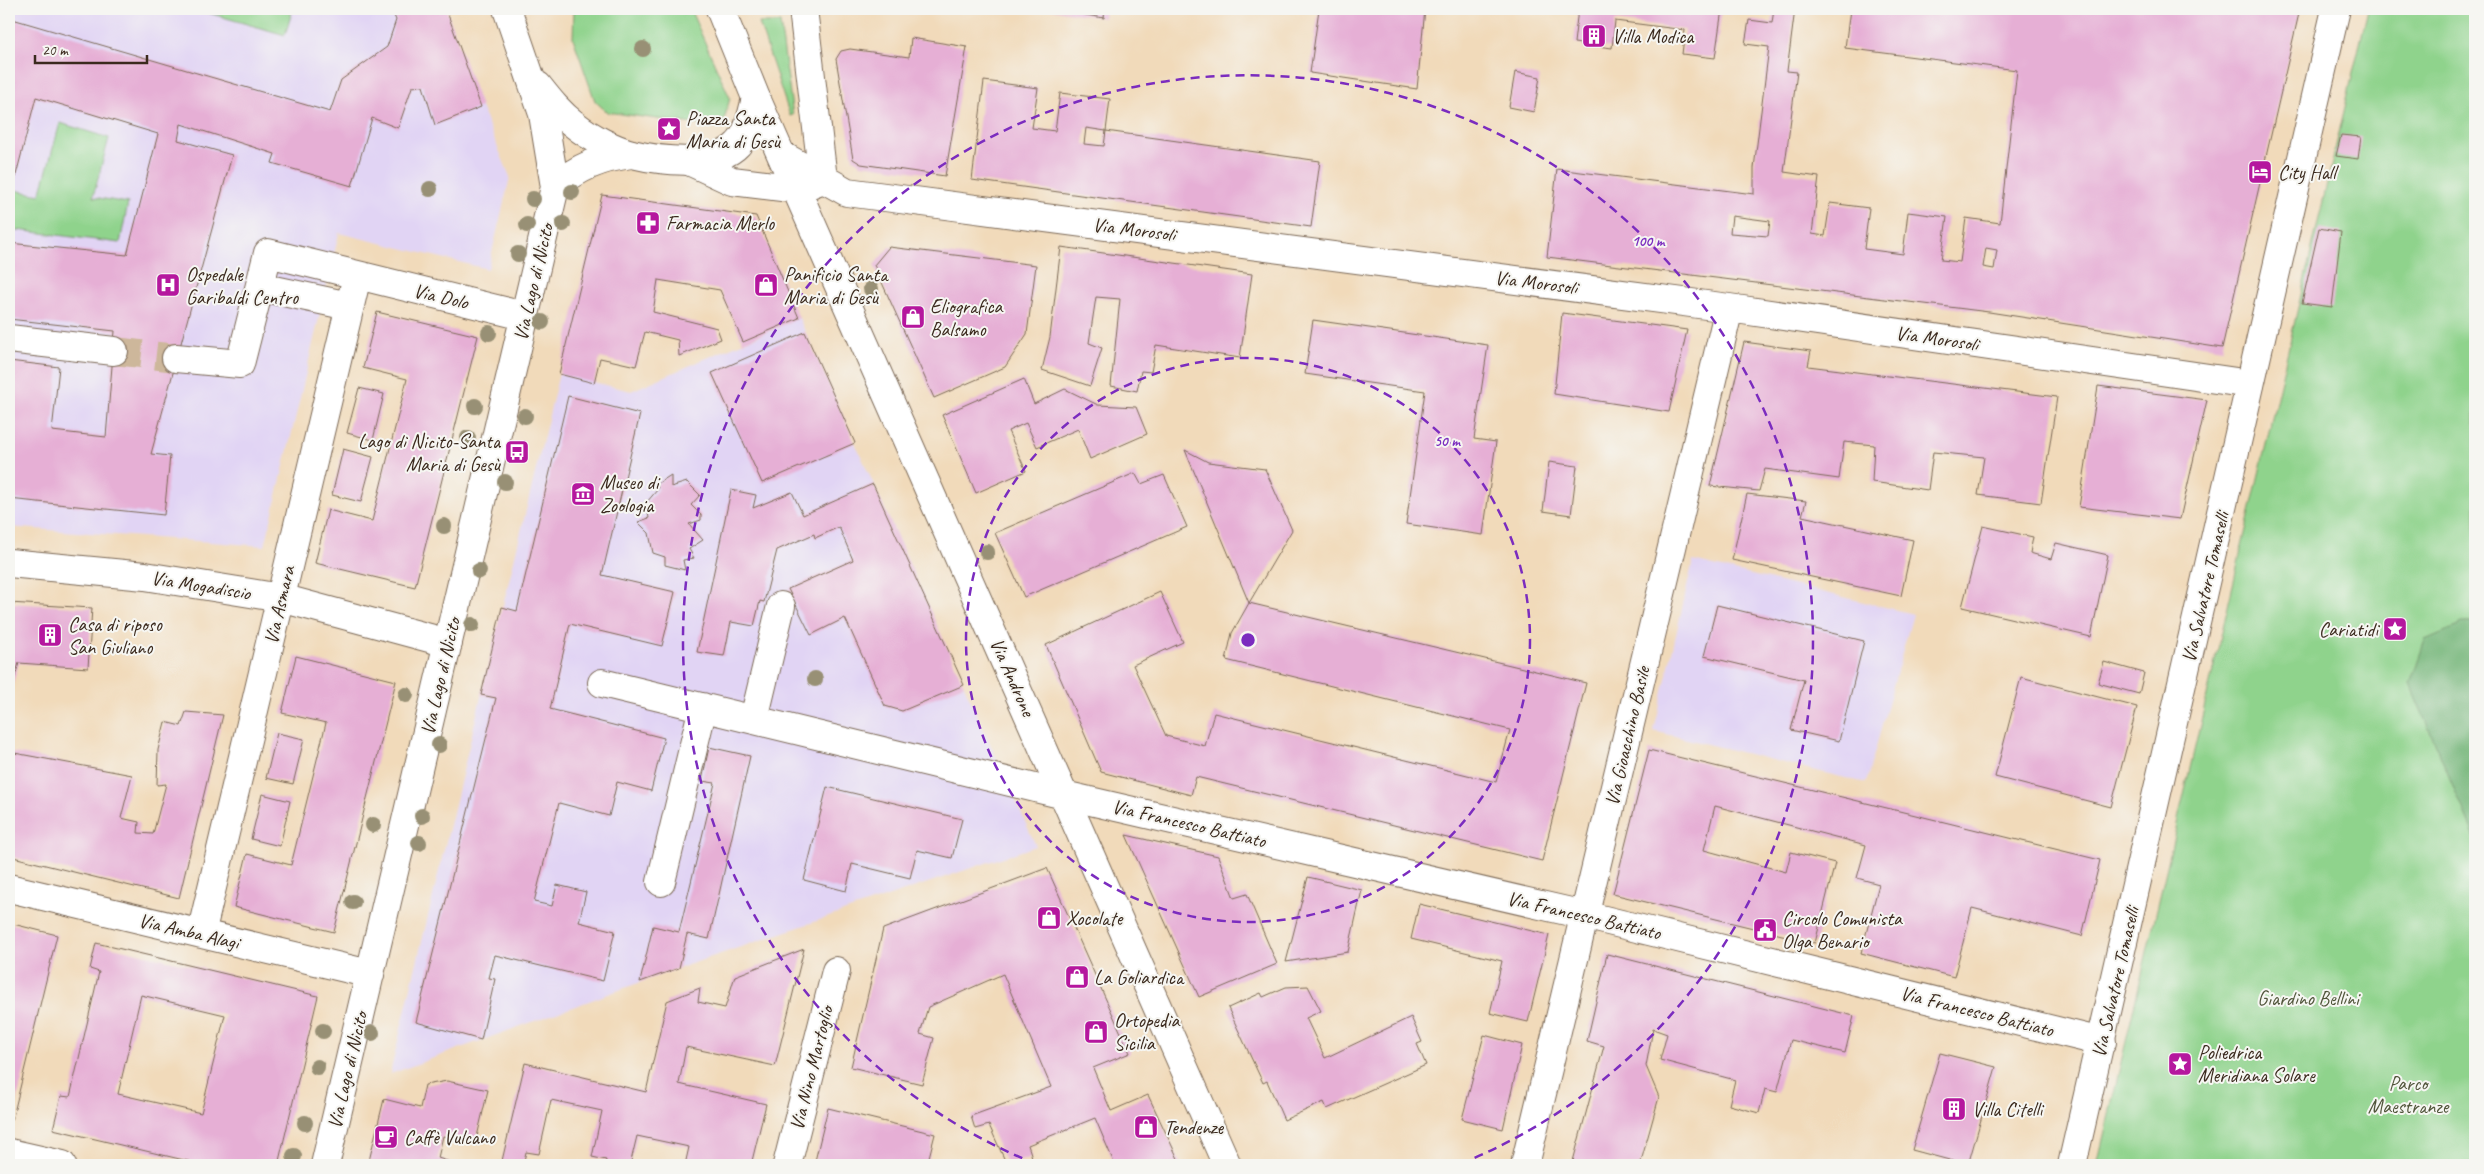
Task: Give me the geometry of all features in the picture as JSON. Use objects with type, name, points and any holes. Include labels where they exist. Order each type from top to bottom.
[{"type":"street","points":[[507,9],[543,114],[555,186],[571,173],[590,163],[610,157],[632,154]]},
{"type":"street","name":"Via Androne","points":[[720,9],[756,98],[1227,1165]]},
{"type":"street","points":[[532,79],[552,104],[575,125],[602,142],[632,154],[690,162],[732,181],[798,190],[823,179],[803,9]]},
{"type":"street","name":"Via Salvatore Tomaselli","points":[[2072,1165],[2102,1042],[2336,9]]},
{"type":"street","points":[[690,162],[721,155],[738,144],[747,129],[756,98]]},
{"type":"street","name":"Via Morosoli","points":[[783,156],[847,192],[1729,308],[2250,384]]},
{"type":"street","name":"Via Lago di Nicito","points":[[325,1165],[555,186]]},
{"type":"street","name":"Via Dolo","points":[[260,287],[268,253],[524,316]]},
{"type":"street","name":"Via Asmara","points":[[201,934],[356,276]]},
{"type":"street","points":[[176,358],[240,364],[260,287],[349,306]]},
{"type":"street","name":"Via Gioacchino Basile","points":[[1525,1165],[1729,308]]},
{"type":"street","points":[[9,339],[114,352]]},
{"type":"street","name":"Via Mogadiscio","points":[[9,564],[145,576],[280,598],[448,643]]},
{"type":"street","points":[[754,719],[781,606]]},
{"type":"street","name":"Via Francesco Battiato","points":[[602,683],[1064,795],[1584,915],[2102,1042]]},
{"type":"street","points":[[661,882],[703,707]]},
{"type":"street","name":"Via Amba Alagi","points":[[9,888],[370,974]]},
{"type":"street","name":"Via Nino Martoglio","points":[[787,1165],[836,971]]},
{"type":"street","points":[[9,1153],[62,1165]]},
{"type":"shaded area","name":"Ospedale Garibaldi Centro","points":[[9,9],[446,9],[481,107],[510,177],[488,269],[339,233],[265,546],[9,527]]},
{"type":"shaded area","points":[[799,318],[1036,846],[679,968],[390,1074],[559,374],[631,391]]},
{"type":"shaded area","points":[[1693,561],[1913,614],[1866,783],[1654,731]]},
{"type":"green space","points":[[195,9],[293,9],[285,35]]},
{"type":"green space","points":[[574,9],[690,9],[730,98],[724,120],[715,127],[607,112],[595,101],[573,38]]},
{"type":"green space","name":"Giardino Bellini","points":[[2368,9],[2475,9],[2475,1165],[2097,1165]]},
{"type":"green space","points":[[759,23],[780,23],[793,115],[790,116]]},
{"type":"green space","points":[[60,123],[109,138],[93,197],[128,203],[120,243],[9,229],[9,189],[40,195]]},
{"type":"green space","points":[[2475,622],[2475,838],[2410,684],[2425,640],[2465,623]]},
{"type":"building","points":[[391,9],[446,9],[481,107],[435,125],[423,86],[412,87],[398,128],[372,118],[352,186],[272,163],[275,154],[181,124],[178,140],[232,155],[151,454],[170,456],[164,515],[9,499],[9,361],[59,367],[52,431],[106,437],[115,331],[9,319],[9,243],[127,255],[158,134],[36,97],[15,179],[9,177],[9,18],[330,112],[341,80],[387,47],[396,20]]},
{"type":"building","points":[[1050,9],[1105,9],[1104,18]]},
{"type":"building","points":[[1319,9],[1425,9],[1417,89],[1310,73]]},
{"type":"building","name":"Villa Modica","points":[[1578,9],[1722,9],[1715,58],[1682,54],[1685,30],[1615,21],[1612,48],[1574,43]]},
{"type":"building","points":[[1774,9],[1795,9],[1787,71],[1797,72],[1784,172],[1819,177],[1812,234],[1825,236],[1830,203],[1869,208],[1864,249],[1903,254],[1908,212],[1947,217],[1941,260],[1960,262],[1966,218],[2000,223],[2017,70],[1845,48],[1850,9],[2300,9],[2222,348],[1989,312],[1547,257],[1557,169],[1754,194],[1754,168],[1769,47],[1745,44],[1749,20],[1772,23]],"holes":[[[1732,216],[1770,221],[1768,236],[1730,233]],[[1986,248],[1997,250],[1994,269],[1983,267]]]},
{"type":"building","points":[[911,38],[967,47],[945,176],[861,164],[853,159],[836,59],[841,51],[850,49],[909,57]]},
{"type":"building","points":[[1515,72],[1540,77],[1534,112],[1509,107]]},
{"type":"building","points":[[984,81],[1038,88],[1032,128],[1055,131],[1060,93],[1110,99],[1106,131],[1320,161],[1311,227],[972,180]],"holes":[[[1086,128],[1106,131],[1104,146],[1084,144]]]},
{"type":"building","points":[[2341,135],[2361,137],[2358,159],[2336,156]]},
{"type":"building","points":[[602,195],[756,216],[799,318],[743,342],[720,290],[658,280],[653,312],[717,328],[721,339],[679,356],[678,340],[645,332],[636,366],[600,358],[594,383],[559,374]]},
{"type":"building","points":[[2319,228],[2341,232],[2332,307],[2302,303]]},
{"type":"building","points":[[889,247],[1036,265],[1027,334],[1005,367],[934,398],[874,265]]},
{"type":"building","points":[[1061,247],[1252,274],[1240,358],[1156,345],[1151,372],[1141,371],[1137,391],[1111,386],[1120,299],[1096,297],[1089,343],[1102,348],[1090,386],[1042,370],[1050,337]]},
{"type":"building","points":[[377,312],[478,336],[415,587],[315,563],[328,510],[372,521],[407,379],[363,368]]},
{"type":"building","points":[[1562,313],[1687,330],[1669,412],[1554,394]]},
{"type":"building","points":[[1313,320],[1488,345],[1474,439],[1496,442],[1483,535],[1406,524],[1425,391],[1305,374]]},
{"type":"building","points":[[805,332],[855,443],[762,483],[712,373]]},
{"type":"building","points":[[1744,342],[1811,351],[1808,366],[2057,397],[2041,503],[1978,495],[1984,457],[1933,452],[1928,490],[1872,482],[1874,445],[1844,442],[1839,479],[1765,469],[1759,491],[1710,486]]},
{"type":"building","points":[[1024,379],[1034,404],[1065,389],[1098,405],[1136,407],[1147,434],[1090,459],[1078,429],[1037,447],[1026,423],[1008,431],[1026,471],[976,493],[942,415]]},
{"type":"building","points":[[2098,386],[2207,400],[2180,519],[2079,507]]},
{"type":"building","points":[[359,388],[384,394],[373,440],[347,433]]},
{"type":"building","points":[[568,396],[640,414],[602,575],[675,592],[662,646],[570,624],[550,709],[664,738],[651,791],[617,782],[609,816],[559,803],[534,902],[552,906],[557,885],[586,892],[579,922],[615,931],[603,981],[495,955],[489,978],[495,979],[481,1040],[416,1022],[496,698],[481,695],[502,607],[517,611]]},
{"type":"building","points":[[343,449],[373,457],[361,502],[332,495]]},
{"type":"building","points":[[1185,450],[1208,462],[1265,469],[1292,530],[1249,603]]},
{"type":"building","points":[[1549,462],[1577,466],[1571,515],[1543,511]]},
{"type":"building","points":[[1135,473],[1141,484],[1164,475],[1187,527],[1024,597],[995,533]]},
{"type":"building","points":[[671,475],[671,487],[687,482],[700,495],[691,505],[701,515],[701,520],[689,524],[703,540],[689,549],[694,558],[683,560],[685,570],[665,565],[665,557],[653,553],[649,533],[638,522],[649,518],[646,503],[658,489],[657,484]]},
{"type":"building","points":[[873,484],[964,685],[902,711],[885,706],[845,618],[811,635],[788,589],[853,560],[839,527],[815,538],[814,534],[777,550],[764,602],[760,601],[754,626],[731,622],[724,656],[697,652],[731,490],[756,495],[753,508],[792,492],[803,515]]},
{"type":"building","points":[[1747,494],[1806,501],[1802,516],[1913,540],[1901,596],[1732,560]]},
{"type":"building","points":[[1983,526],[2033,537],[2030,553],[2051,559],[2056,543],[2108,555],[2091,637],[1962,607]]},
{"type":"building","points":[[1160,592],[1183,642],[1133,665],[1166,736],[1205,746],[1214,713],[1496,782],[1510,730],[1226,660],[1232,633],[1249,603],[1586,683],[1542,861],[1196,777],[1191,795],[1101,772],[1046,645]]},
{"type":"building","name":"Casa di riposo San Giuliano","points":[[9,603],[92,608],[88,668],[19,663],[9,696]]},
{"type":"building","points":[[1717,605],[1864,641],[1839,741],[1791,730],[1804,680],[1704,656]]},
{"type":"building","points":[[296,656],[396,681],[334,932],[234,907],[247,854],[291,865],[326,723],[282,713]]},
{"type":"building","points":[[2104,662],[2144,673],[2139,694],[2098,683]]},
{"type":"building","points":[[2021,677],[2137,707],[2111,807],[1995,777]]},
{"type":"building","points":[[186,712],[223,715],[179,898],[9,856],[9,752],[132,775],[121,818],[139,822],[138,833],[153,834],[166,784],[157,785],[158,750],[165,722],[181,726]]},
{"type":"building","points":[[277,733],[304,739],[293,784],[266,778]]},
{"type":"building","points":[[709,747],[750,756],[709,939],[687,934],[679,968],[640,982],[653,926],[679,932],[715,783],[702,781]]},
{"type":"building","points":[[1649,750],[2100,860],[2082,936],[1972,908],[1954,977],[1861,953],[1879,884],[1857,878],[1866,845],[1715,806],[1704,850],[1786,872],[1791,852],[1835,863],[1815,943],[1613,894]]},
{"type":"building","points":[[827,787],[962,819],[952,858],[917,850],[910,878],[852,864],[846,891],[804,880]]},
{"type":"building","points":[[262,794],[290,801],[280,846],[251,839]]},
{"type":"building","points":[[1126,835],[1218,856],[1234,898],[1247,894],[1277,964],[1199,997]]},
{"type":"building","points":[[1047,868],[1130,1053],[1093,1068],[1111,1111],[1148,1095],[1181,1165],[1115,1165],[1095,1118],[1028,1145],[1032,1157],[1007,1165],[989,1125],[975,1129],[971,1116],[1051,1087],[1003,974],[928,1007],[920,1034],[934,1038],[922,1084],[851,1067],[883,929]]},
{"type":"building","points":[[1308,877],[1362,890],[1348,952],[1286,962]]},
{"type":"building","points":[[1419,904],[1549,935],[1528,1022],[1490,1013],[1502,961],[1411,939]]},
{"type":"building","points":[[9,923],[57,935],[12,1121],[9,1120]]},
{"type":"building","points":[[96,943],[318,996],[278,1165],[205,1165],[53,1129],[61,1096],[70,1097],[99,972],[90,969]],"holes":[[[141,995],[225,1015],[201,1113],[118,1094]]]},
{"type":"building","points":[[804,949],[775,1066],[686,1047],[679,1084],[766,1104],[751,1165],[685,1165],[689,1147],[637,1136],[630,1165],[605,1165],[606,1160],[592,1157],[602,1111],[551,1100],[539,1154],[526,1152],[523,1165],[501,1165],[525,1063],[646,1092],[667,1001],[700,988],[698,1002],[725,1008],[735,976]]},
{"type":"building","points":[[1607,954],[1854,1016],[1845,1053],[1791,1040],[1777,1092],[1765,1089],[1759,1113],[1729,1105],[1735,1080],[1660,1060],[1667,1034],[1653,1029],[1646,1066],[1659,1097],[1640,1165],[1572,1165],[1604,1046],[1587,1041]]},
{"type":"building","points":[[1308,986],[1321,1011],[1306,1018],[1325,1058],[1411,1017],[1422,1042],[1417,1044],[1426,1065],[1327,1109],[1324,1102],[1284,1120],[1267,1081],[1263,1083],[1228,1008],[1261,993],[1263,997],[1286,987]]},
{"type":"building","points":[[1484,1035],[1522,1045],[1503,1129],[1462,1119]]},
{"type":"building","name":"Villa Citelli","points":[[1940,1053],[1996,1067],[1968,1165],[1912,1150]]},
{"type":"building","points":[[447,1081],[488,1090],[476,1141],[443,1136],[438,1158],[459,1165],[368,1165],[384,1099],[420,1108],[425,1085]]},
{"type":"building","points":[[828,1108],[935,1134],[927,1165],[814,1165]]},
{"type":"tunnel","points":[[114,351],[176,358]]},
{"type":"place","name":"Villa Modica","points":[[1594,36]]},
{"type":"place","name":"Piazza Santa Maria di Gesù","points":[[669,129]]},
{"type":"place","name":"City Hall","points":[[2260,172]]},
{"type":"place","name":"Farmacia Merlo","points":[[648,223]]},
{"type":"place","name":"Ospedale Garibaldi Centro","points":[[168,285]]},
{"type":"place","name":"Panificio Santa Maria di Gesù","points":[[766,285]]},
{"type":"place","name":"Eliografica Balsamo","points":[[913,317]]},
{"type":"place","name":"Lago di Nicito-Santa Maria di Gesù","points":[[517,452]]},
{"type":"place","name":"Museo di Zoologia","points":[[583,494]]},
{"type":"place","name":"Cariatidi","points":[[2395,629]]},
{"type":"place","name":"Casa di riposo San Giuliano","points":[[50,635]]},
{"type":"place","name":"Xocolate","points":[[1049,918]]},
{"type":"place","name":"Circolo Comunista Olga Benario","points":[[1765,930]]},
{"type":"place","name":"La Goliardica","points":[[1077,977]]},
{"type":"place","name":"Ortopedia Sicilia","points":[[1096,1032]]},
{"type":"place","name":"Poliedrica Meridiana Solare","points":[[2180,1064]]},
{"type":"place","name":"Villa Citelli","points":[[1954,1109]]},
{"type":"place","name":"Tendenze","points":[[1146,1127]]},
{"type":"place","name":"Caffè Vulcano","points":[[386,1137]]},
{"type":"park label","name":"Parco Maestranze","points":[[2408,1094]]}]
